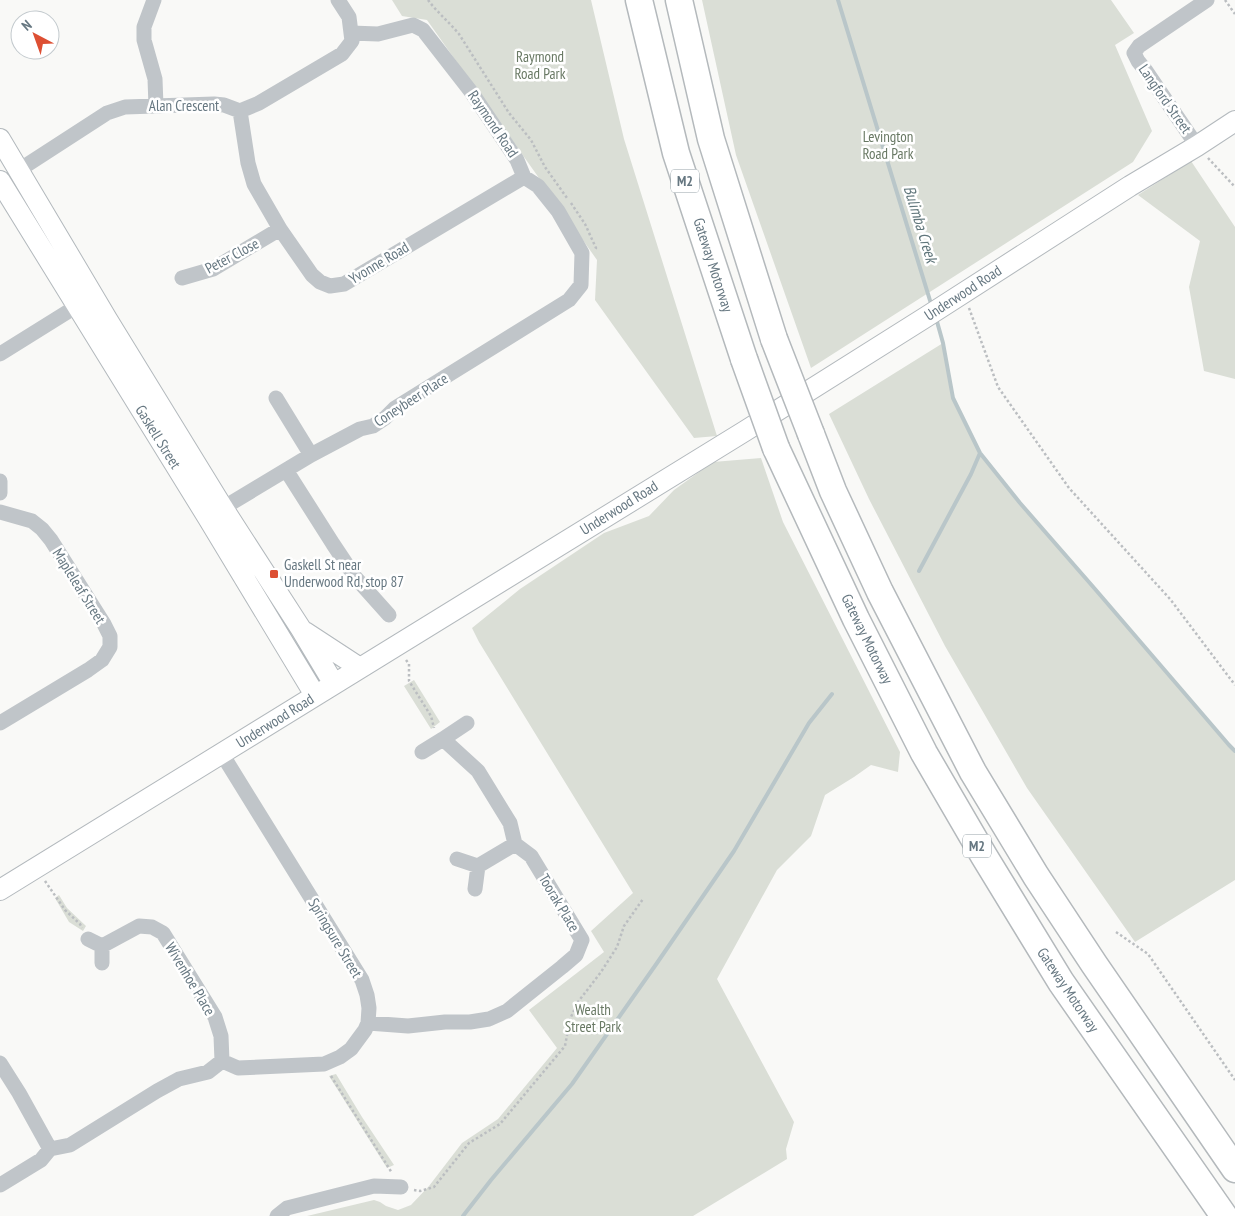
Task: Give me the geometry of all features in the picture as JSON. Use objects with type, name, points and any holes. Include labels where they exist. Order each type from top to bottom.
[{"type":"highway","name":"Gateway Motorway","points":[[639,0],[676,153],[744,359],[776,448],[861,628],[924,753],[1061,982],[1224,1216]]},
{"type":"highway","name":"M2","points":[[680,0],[711,139],[774,339],[832,490],[880,592],[973,772],[1036,876],[1094,964],[1235,1168]]},
{"type":"main road","name":"Underwood Road","points":[[0,890],[728,441],[1235,121]]},
{"type":"main road","name":"Gaskell Street","points":[[0,139],[19,170],[85,301]]},
{"type":"main road","name":"Alan Crescent","points":[[0,181],[19,170]]},
{"type":"main road","name":"Gaskell Street","points":[[0,181],[85,301],[216,513],[315,695]]},
{"type":"main road","name":"Gaskell Street","points":[[216,513],[301,629],[334,684]]},
{"type":"main road","name":"Gaskell Street","points":[[301,629],[360,668]]},
{"type":"street","points":[[154,0],[144,27],[144,40],[156,79],[156,106]]},
{"type":"street","points":[[338,0],[349,17],[352,33]]},
{"type":"street","name":"Langford Street","points":[[1197,146],[1134,53],[1139,46],[1201,2]]},
{"type":"street","name":"Raymond Road","points":[[352,33],[378,34],[413,25],[423,30],[482,108],[518,160],[524,177],[538,186],[558,211],[582,253]]},
{"type":"street","name":"Alan Crescent","points":[[19,170],[107,113],[125,107],[214,104],[224,105],[240,111],[259,103],[342,54],[352,41],[352,33]]},
{"type":"street","name":"Yvonne Road","points":[[240,111],[248,163],[254,184],[280,229],[312,275],[320,282],[330,286],[344,284],[524,177]]},
{"type":"street","name":"Peter Close","points":[[182,278],[213,269],[280,229]]},
{"type":"street","name":"Coneybeer Place","points":[[216,513],[311,455],[360,429],[373,426],[395,408],[569,300],[581,285],[582,253]]},
{"type":"street","points":[[0,354],[85,301]]},
{"type":"street","points":[[276,398],[311,455]]},
{"type":"street","points":[[286,470],[355,577],[389,615]]},
{"type":"street","points":[[0,481],[0,493]]},
{"type":"street","name":"Mapleleaf Street","points":[[0,512],[32,521],[42,528],[104,624],[110,636],[110,647],[102,660],[88,670],[0,723]]},
{"type":"street","points":[[422,752],[467,723]]},
{"type":"street","points":[[443,739],[478,771],[510,823],[514,844],[478,866],[457,859]]},
{"type":"street","name":"Springsure Street","points":[[222,754],[362,980],[369,1008],[368,1023]]},
{"type":"street","name":"Toorak Place","points":[[368,1023],[408,1026],[489,1019],[507,1011],[576,955],[582,940],[531,856],[514,844]]},
{"type":"street","points":[[475,889],[478,866]]},
{"type":"street","name":"Wivenhoe Place","points":[[102,946],[139,926],[152,927],[163,933],[215,1017],[221,1036],[222,1062]]},
{"type":"street","points":[[88,939],[102,946],[102,963]]},
{"type":"street","points":[[0,1184],[41,1160],[50,1149],[70,1145],[179,1079],[208,1072],[222,1062],[238,1068],[324,1064],[340,1057],[351,1049],[366,1030],[368,1023]]},
{"type":"street","points":[[0,1063],[50,1149]]},
{"type":"street","points":[[277,1216],[287,1208],[374,1186],[401,1187]]},
{"type":"path","points":[[428,0],[459,34],[509,113],[531,140],[545,167],[585,224],[596,248],[582,253]]},
{"type":"path","points":[[1225,0],[1235,14]]},
{"type":"path","points":[[1197,146],[1235,187]]},
{"type":"path","points":[[963,292],[998,387],[1069,488],[1170,599],[1235,685]]},
{"type":"path","points":[[406,660],[409,664],[409,681],[431,716],[433,726],[443,739]]},
{"type":"path","points":[[37,868],[65,910],[80,924],[88,939]]},
{"type":"path","points":[[324,1064],[401,1187],[420,1191],[434,1187],[469,1143],[500,1124],[565,1046],[570,1019],[578,1002],[617,947],[624,926],[643,899]]},
{"type":"path","points":[[1116,932],[1148,954],[1235,1080]]},
{"type":"green space","name":"Raymond Road Park","points":[[392,0],[591,0],[624,139],[717,436],[694,438],[595,300],[597,260],[427,20],[402,16]]},
{"type":"green space","name":"Levington Road Park","points":[[702,0],[1111,0],[1134,33],[1115,45],[1152,131],[1133,162],[811,368],[736,155]]},
{"type":"green space","points":[[1191,161],[1235,227],[1235,379],[1204,371],[1189,287],[1200,241],[1138,195]]},
{"type":"green space","points":[[943,343],[953,398],[980,453],[1020,503],[1235,751],[1235,880],[1135,942],[1027,788],[945,646],[869,499],[829,414]]},
{"type":"green space","name":"Wealth Street Park","points":[[761,458],[783,522],[900,752],[898,772],[871,765],[825,795],[811,836],[777,870],[717,979],[794,1122],[786,1149],[787,1159],[693,1216],[307,1216],[374,1200],[398,1210],[411,1205],[429,1186],[462,1143],[498,1119],[557,1048],[529,1010],[604,952],[591,931],[633,893],[472,628],[520,589],[604,533],[649,516],[674,490],[713,462]]},
{"type":"green space","points":[[414,680],[440,722],[431,729],[404,686]]},
{"type":"green space","points":[[59,895],[67,908],[86,926],[83,931],[69,922],[55,898]]},
{"type":"green space","points":[[336,1074],[394,1165],[387,1168],[329,1076]]},
{"type":"waterway","name":"Bulimba Creek","points":[[838,0],[932,307]]},
{"type":"waterway","points":[[936,318],[943,343],[953,398],[980,453],[1020,503],[1235,751]]},
{"type":"waterway","points":[[919,571],[971,474],[980,453]]},
{"type":"waterway","points":[[463,1216],[572,1084],[734,851],[809,723],[832,694]]},
{"type":"place","name":"Gaskell St near Underwood Rd, stop 87","points":[[274,574]]}]
